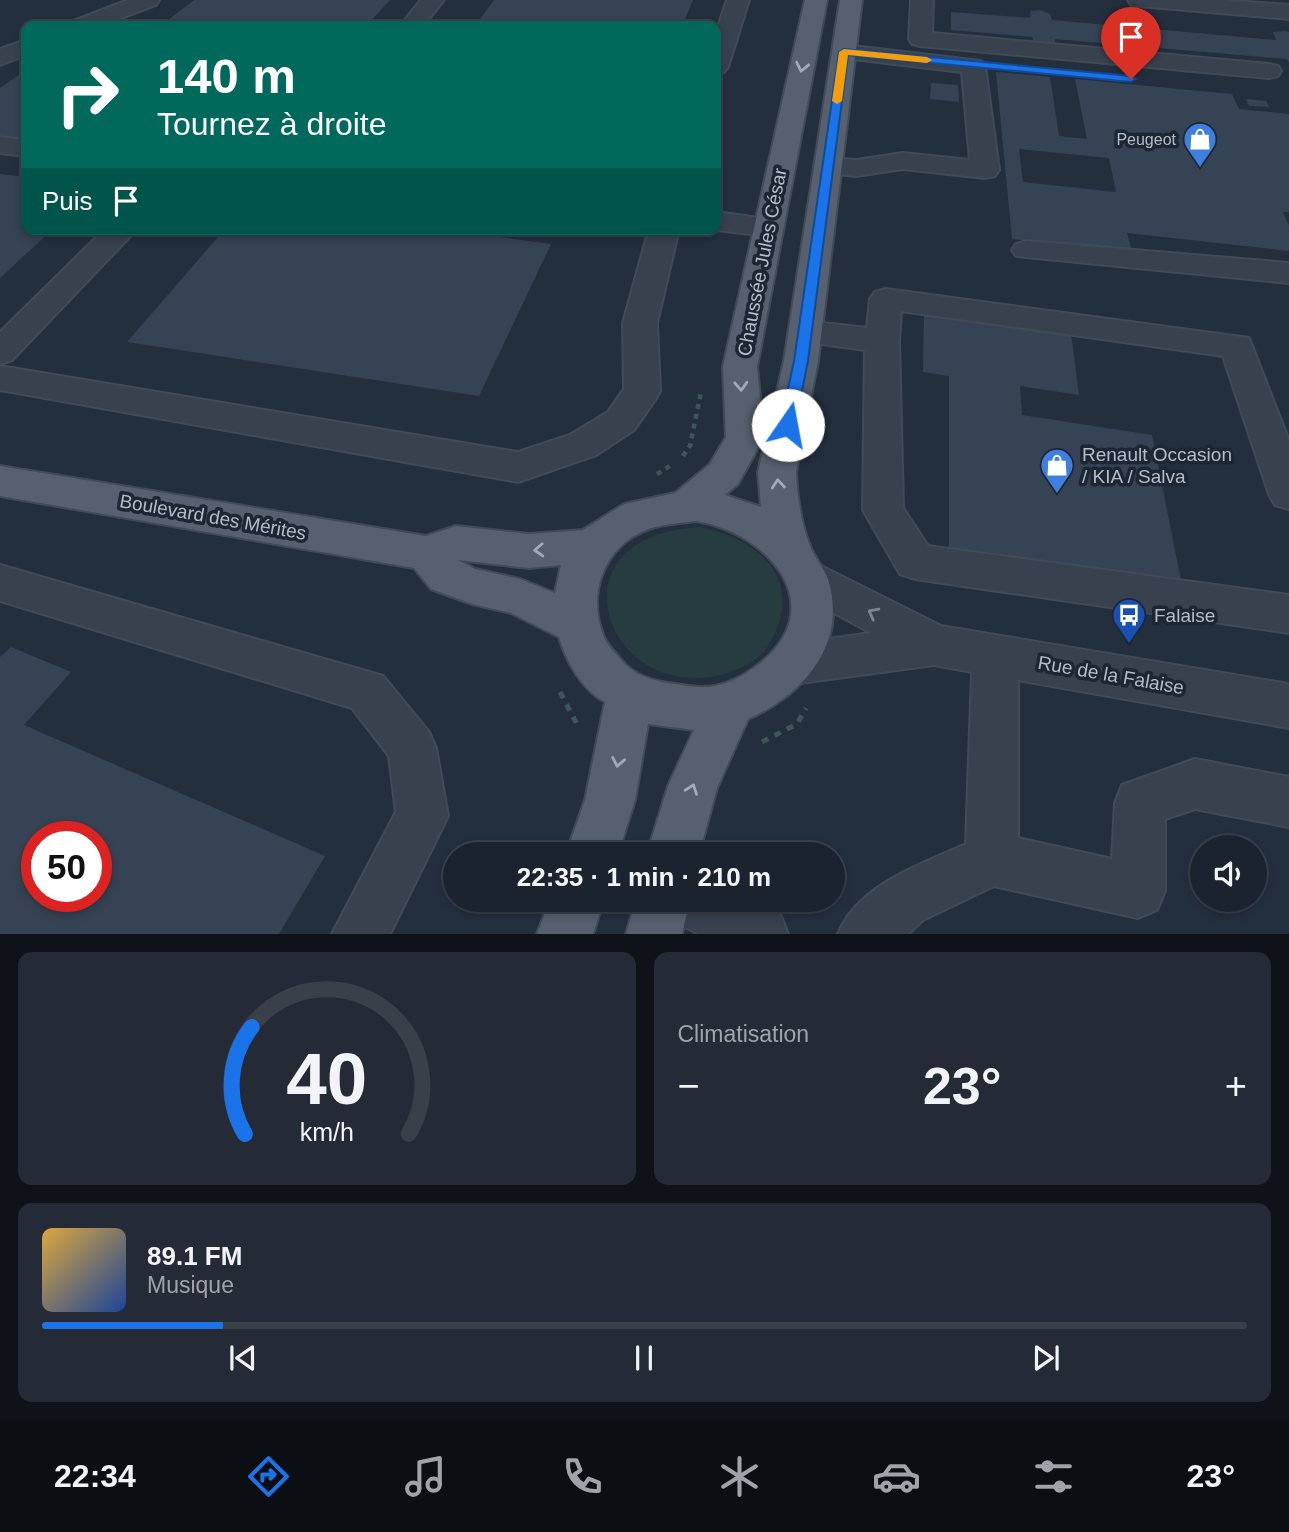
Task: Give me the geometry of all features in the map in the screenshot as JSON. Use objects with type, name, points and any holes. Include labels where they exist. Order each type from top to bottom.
[{"type":"main road","name":"Chaussée Jules César","points":[[688,505],[723,474],[745,437],[740,367],[816,0]]},
{"type":"main road","points":[[798,563],[772,533],[745,518],[716,508],[688,505],[654,509],[634,516],[604,534],[593,546],[582,564],[572,592],[574,623],[586,652],[596,665],[630,694],[674,708],[703,709],[731,705],[760,693],[779,680],[793,664],[805,643],[811,621],[811,598],[777,490],[777,472],[805,332],[851,0]]},
{"type":"main road","name":"Boulevard des Mérites","points":[[0,481],[426,553],[456,542],[528,551],[593,546]]},
{"type":"main road","points":[[426,553],[446,576],[472,586],[520,597],[574,623]]},
{"type":"main road","points":[[596,842],[610,800],[630,694]]},
{"type":"main road","points":[[677,842],[693,786],[731,705]]},
{"type":"main road","points":[[565,933],[573,912]]},
{"type":"main road","points":[[654,933],[660,912]]},
{"type":"street","points":[[94,21],[148,0]]},
{"type":"street","points":[[415,21],[433,0]]},
{"type":"street","points":[[721,52],[738,0]]},
{"type":"street","points":[[844,52],[973,65],[1272,81],[920,39],[922,0]]},
{"type":"street","points":[[1139,0],[1224,3],[1289,12]]},
{"type":"street","points":[[0,58],[21,49]]},
{"type":"street","points":[[828,166],[856,168],[903,161],[985,170],[973,65]]},
{"type":"street","points":[[0,145],[21,147]]},
{"type":"street","points":[[721,222],[768,227]]},
{"type":"street","points":[[0,352],[116,235]]},
{"type":"street","points":[[0,378],[518,467],[583,445],[621,421],[642,391],[640,323],[662,235]]},
{"type":"street","points":[[1027,250],[1289,274]]},
{"type":"street","points":[[1289,494],[1237,346],[886,299],[882,341],[883,510],[915,562],[1289,614]]},
{"type":"street","points":[[805,332],[882,341]]},
{"type":"street","name":"Rue de la Falaise","points":[[798,563],[934,645]]},
{"type":"street","points":[[0,583],[367,691],[412,748],[422,816],[360,933]]},
{"type":"street","name":"Rue de la Falaise","points":[[793,664],[934,645],[1289,706]]},
{"type":"street","points":[[992,859],[995,655]]},
{"type":"street","points":[[866,933],[904,901],[992,859],[1138,891],[1140,803],[1195,784],[1289,802]]},
{"type":"street","points":[[714,912],[760,933]]},
{"type":"path","points":[[557,688],[582,740]]},
{"type":"green space","points":[[700,527],[742,542],[759,554],[772,568],[780,584],[783,603],[779,624],[768,646],[754,660],[724,674],[682,677],[648,666],[623,644],[609,616],[608,585],[622,558],[652,537]]},
{"type":"building","points":[[194,0],[390,0],[371,21],[167,21]]},
{"type":"building","points":[[494,0],[693,0],[684,21],[479,21]]},
{"type":"building","points":[[1039,10],[1050,14],[1052,20],[1276,40],[1273,32],[1286,31],[1289,32],[1289,63],[1287,59],[1055,39],[1055,45],[1035,44],[1032,37],[951,30],[951,12],[1030,18],[1031,11]]},
{"type":"building","name":"Peugeot","points":[[996,72],[1050,77],[1059,136],[1087,139],[1075,79],[1232,94],[1239,109],[1289,114],[1289,212],[1283,212],[1289,226],[1289,251],[1127,233],[1132,252],[1012,239]],"holes":[[[1019,149],[1109,158],[1116,192],[1023,182]]]},
{"type":"building","points":[[21,73],[21,138],[0,135],[0,88]]},
{"type":"building","points":[[931,83],[958,85],[959,102],[930,99]]},
{"type":"building","points":[[1246,99],[1266,101],[1269,107],[1249,106]]},
{"type":"building","points":[[0,174],[21,176],[21,235],[47,235],[0,278]]},
{"type":"building","points":[[220,235],[484,235],[551,244],[479,396],[127,342]]},
{"type":"building","name":"Renault Occasion / KIA / Salva","points":[[924,314],[1071,334],[1079,395],[1020,386],[1022,415],[1152,435],[1184,595],[949,554],[949,376],[923,372]]},
{"type":"building","points":[[11,647],[71,672],[24,725],[325,856],[279,934],[0,934],[0,657]]},
{"type":"slow traffic","points":[[837,101],[844,52],[927,60]]},
{"type":"place","name":"Peugeot","points":[[1200,169]]},
{"type":"place","name":"Renault Occasion / KIA / Salva","points":[[1057,495]]},
{"type":"place","name":"Falaise","points":[[1129,645]]},
{"type":"route","points":[[788,425],[801,361],[844,52],[1131,79]]}]
